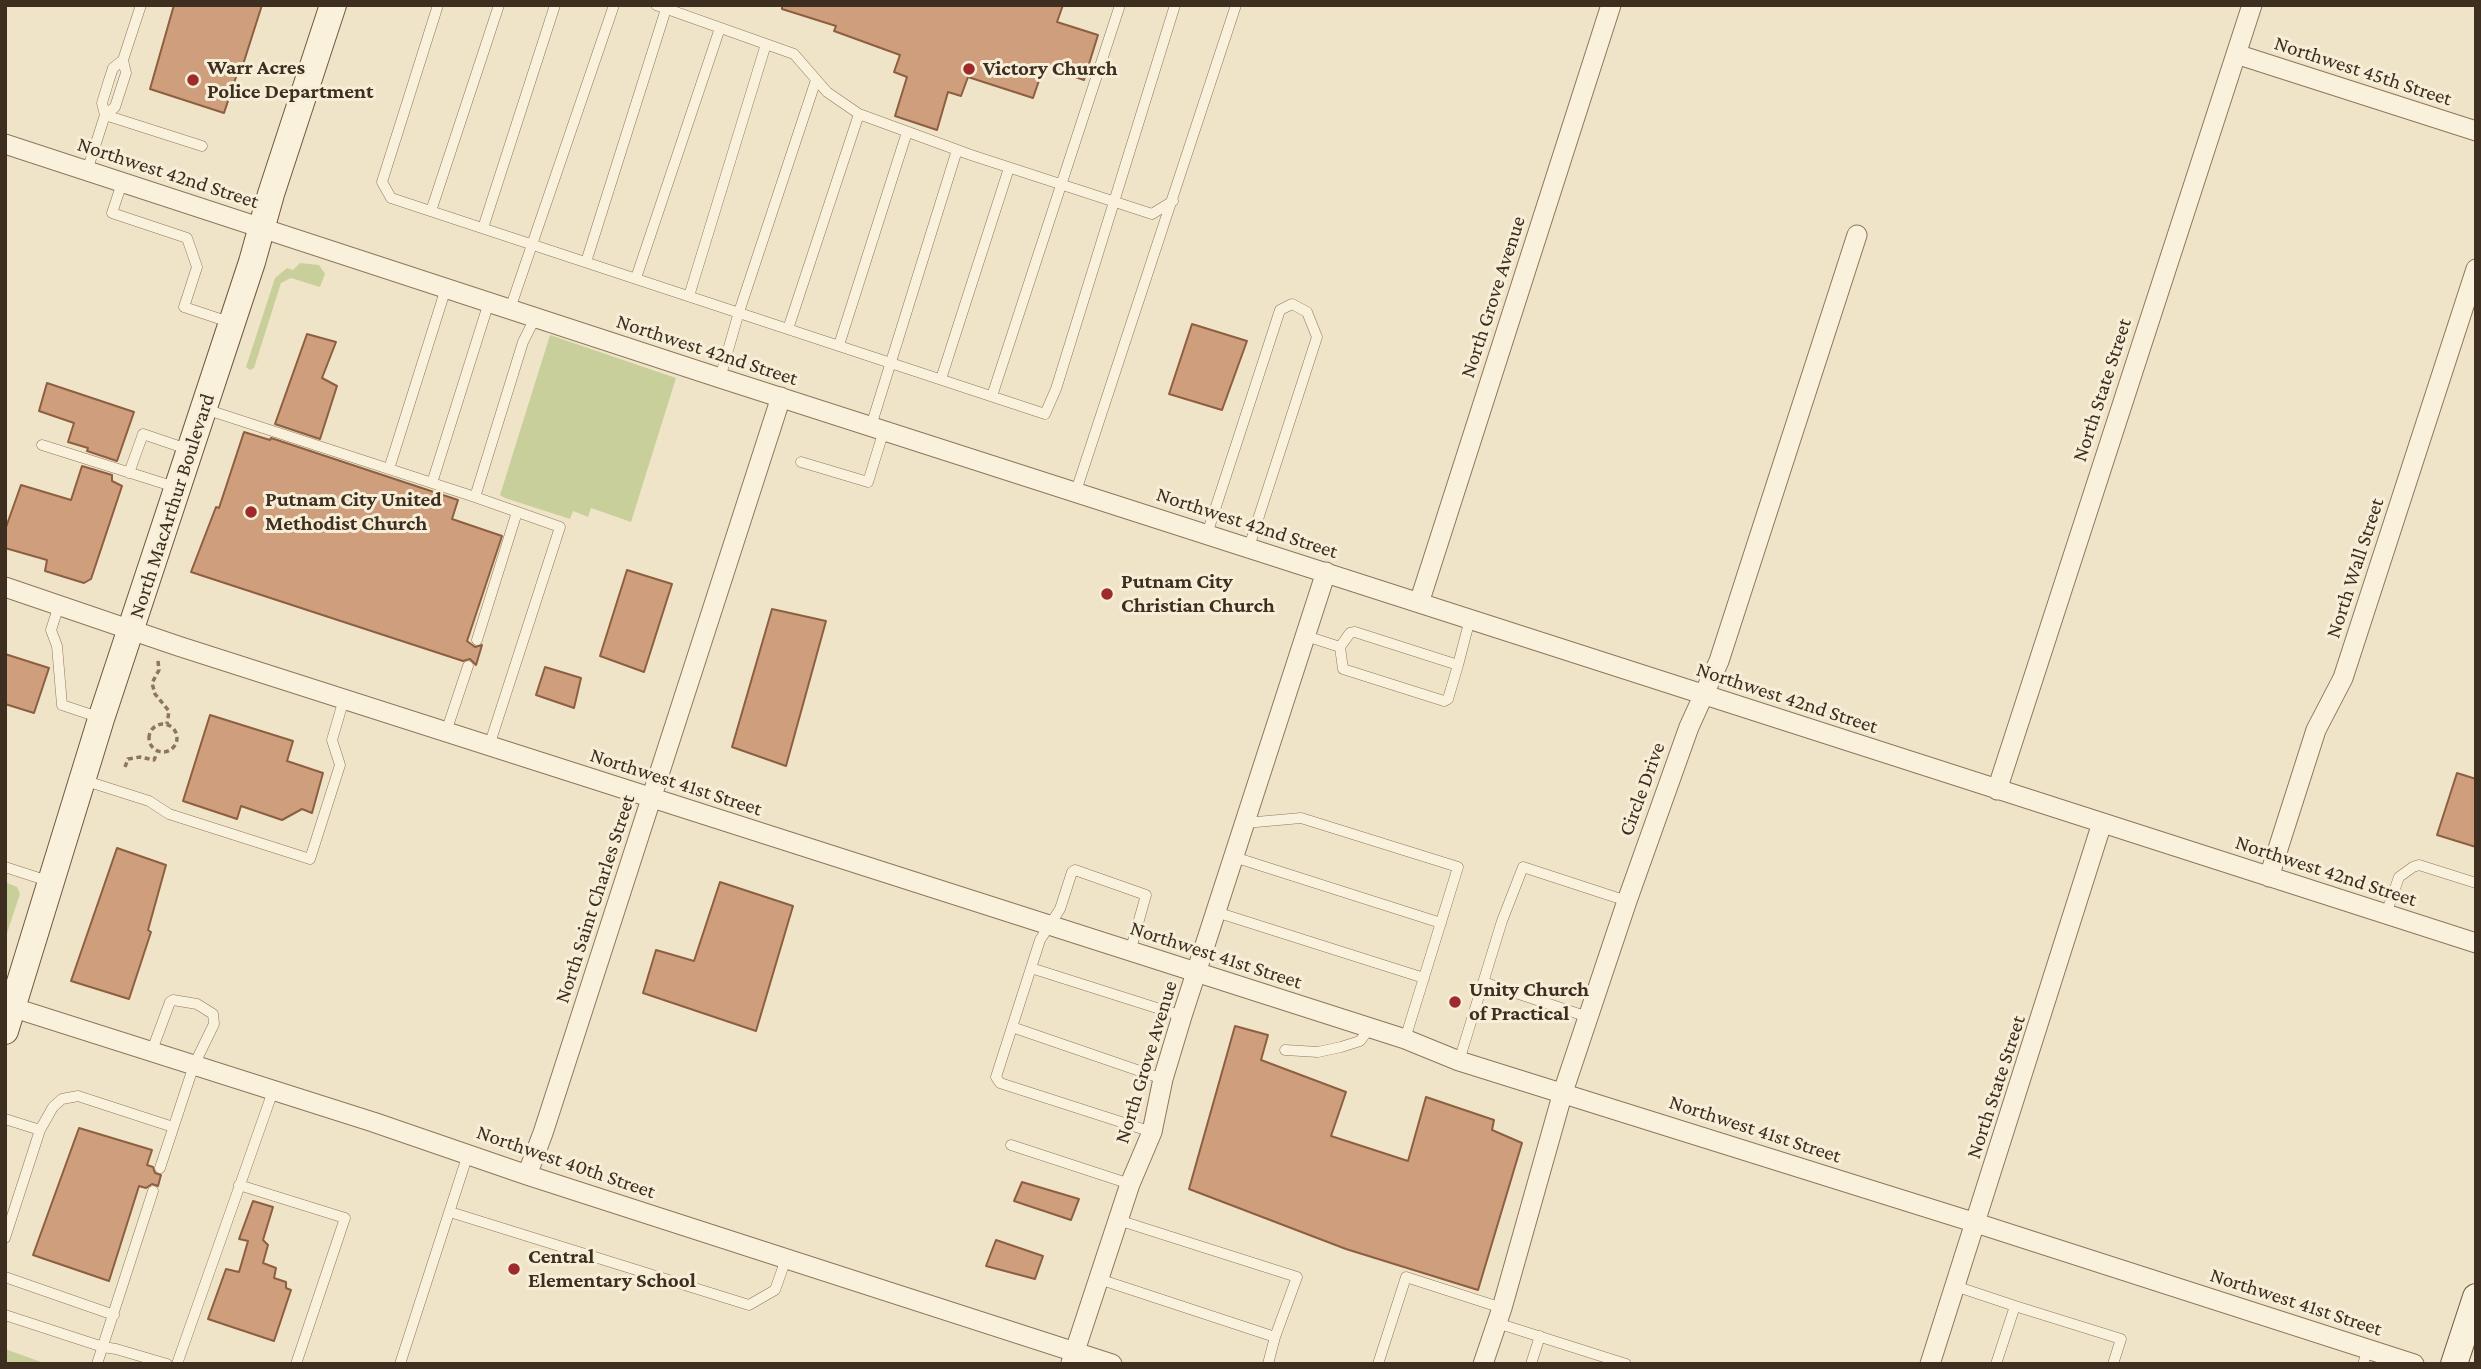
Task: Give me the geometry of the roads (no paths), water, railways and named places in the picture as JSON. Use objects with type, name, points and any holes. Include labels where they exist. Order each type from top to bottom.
[{"type":"main road","name":"North MacArthur Boulevard","points":[[7,1016],[333,5]]},
{"type":"main road","points":[[2454,1364],[2476,1297]]},
{"type":"street","name":"North Grove Avenue","points":[[1419,603],[1611,5]]},
{"type":"street","name":"North State Street","points":[[1997,790],[2252,5]]},
{"type":"street","name":"Northwest 45th Street","points":[[2236,54],[2476,131]]},
{"type":"street","name":"Northwest 42nd Street","points":[[5,144],[720,378],[2476,943]]},
{"type":"street","name":"Circle Drive","points":[[1483,1364],[1563,1092],[1689,727],[1719,661],[1857,235]]},
{"type":"street","name":"North Wall Street","points":[[2269,877],[2316,730],[2343,678],[2476,269]]},
{"type":"street","name":"North Saint Charles Street","points":[[527,1175],[548,1120],[781,397]]},
{"type":"street","name":"North Grove Avenue","points":[[1073,1358],[1130,1184],[1152,1132],[1163,1079],[1182,1016],[1326,572]]},
{"type":"street","name":"Northwest 41st Street","points":[[5,587],[489,746],[1405,1039],[1459,1061],[1976,1223],[2365,1356],[2414,1364]]},
{"type":"street","name":"North State Street","points":[[1930,1364],[2102,823]]},
{"type":"street","name":"Northwest 40th Street","points":[[7,1016],[194,1065],[468,1153],[1073,1358],[1112,1364]]},
{"type":"lane","points":[[88,171],[105,115],[115,107],[126,73],[123,60],[141,5]]},
{"type":"lane","points":[[438,5],[383,182],[391,198],[1045,414],[1056,389],[1175,5]]},
{"type":"lane","points":[[431,211],[499,5]]},
{"type":"lane","points":[[483,228],[555,5]]},
{"type":"lane","points":[[510,310],[614,5]]},
{"type":"lane","points":[[992,396],[1119,5]]},
{"type":"lane","points":[[1076,491],[1236,5]]},
{"type":"lane","points":[[586,262],[661,7],[794,54],[827,92],[859,114],[1009,168],[1152,214],[1173,201]]},
{"type":"lane","points":[[636,278],[720,28]]},
{"type":"lane","points":[[689,296],[766,44]]},
{"type":"lane","points":[[720,378],[738,312],[816,80]]},
{"type":"lane","points":[[788,329],[859,114]]},
{"type":"lane","points":[[105,115],[202,146]]},
{"type":"lane","points":[[839,345],[907,132]]},
{"type":"lane","points":[[801,462],[868,482],[892,363],[957,150]]},
{"type":"lane","points":[[941,379],[1009,168]]},
{"type":"lane","points":[[122,183],[113,213],[187,238],[197,267],[184,307],[232,323]]},
{"type":"lane","points":[[389,469],[447,287]]},
{"type":"lane","points":[[432,483],[489,302]]},
{"type":"lane","points":[[1207,534],[1280,310],[1292,304],[1307,312],[1317,337],[1249,547]]},
{"type":"lane","points":[[475,496],[523,342],[535,318]]},
{"type":"lane","points":[[204,409],[475,496],[560,527],[489,746]]},
{"type":"lane","points":[[129,473],[143,434],[190,450]]},
{"type":"lane","points":[[42,445],[177,488]]},
{"type":"lane","points":[[477,640],[517,512]]},
{"type":"lane","points":[[59,605],[51,630],[57,646],[62,705],[102,719]]},
{"type":"lane","points":[[1458,665],[1355,632],[1350,633],[1340,647],[1343,669],[1444,701],[1448,699],[1458,665],[1470,619]]},
{"type":"lane","points":[[1306,636],[1340,647]]},
{"type":"lane","points":[[446,732],[468,666]]},
{"type":"lane","points":[[82,780],[149,801],[169,814],[310,859],[340,765],[332,740],[344,699]]},
{"type":"lane","points":[[1244,824],[1301,818],[1458,867],[1405,1039]]},
{"type":"lane","points":[[1234,857],[1441,923]]},
{"type":"lane","points":[[2386,914],[2399,877],[2413,867],[2419,865],[2476,883]]},
{"type":"lane","points":[[5,867],[51,882]]},
{"type":"lane","points":[[1459,1061],[1523,867],[1627,901]]},
{"type":"lane","points":[[1130,952],[1146,895],[1075,870],[1072,872],[1060,909],[1040,940],[996,1077],[1000,1083],[1152,1132]]},
{"type":"lane","points":[[1216,912],[1424,978]]},
{"type":"lane","points":[[1031,968],[1182,1016]]},
{"type":"lane","points":[[1483,982],[1588,1017]]},
{"type":"lane","points":[[151,1053],[170,1002],[180,1000],[197,1004],[207,1009],[214,1017],[209,1037],[194,1065],[160,1168]]},
{"type":"lane","points":[[1012,1027],[1163,1079]]},
{"type":"lane","points":[[1285,1050],[1318,1052],[1341,1048],[1360,1041],[1370,1028]]},
{"type":"lane","points":[[177,1364],[273,1091]]},
{"type":"lane","points":[[5,1238],[40,1130],[53,1107],[62,1099],[78,1096],[173,1127]]},
{"type":"lane","points":[[5,1119],[40,1130]]},
{"type":"lane","points":[[1011,1145],[1130,1184]]},
{"type":"lane","points":[[400,1364],[468,1153]]},
{"type":"lane","points":[[239,1185],[345,1218],[296,1364]]},
{"type":"lane","points":[[97,1364],[153,1191]]},
{"type":"lane","points":[[450,1212],[749,1305],[775,1290],[786,1259]]},
{"type":"lane","points":[[1118,1220],[1297,1277],[1268,1364]]},
{"type":"lane","points":[[1378,1364],[1406,1277],[1499,1315],[1590,1359],[1626,1364]]},
{"type":"lane","points":[[5,1278],[114,1315]]},
{"type":"lane","points":[[1099,1279],[1276,1337]]},
{"type":"lane","points":[[1955,1286],[2121,1339],[2113,1364]]},
{"type":"lane","points":[[1996,1364],[2015,1306]]},
{"type":"lane","points":[[5,1315],[103,1347],[167,1364]]},
{"type":"lane","points":[[1531,1364],[1540,1336]]},
{"type":"place","name":"Victory Church","points":[[969,69]]},
{"type":"place","name":"Warr Acres Police Department","points":[[193,80]]},
{"type":"place","name":"Putnam City United Methodist Church","points":[[251,512]]},
{"type":"place","name":"Putnam City Christian Church","points":[[1107,594]]},
{"type":"place","name":"Unity Church of Practical","points":[[1455,1002]]},
{"type":"place","name":"Central Elementary School","points":[[514,1269]]}]
